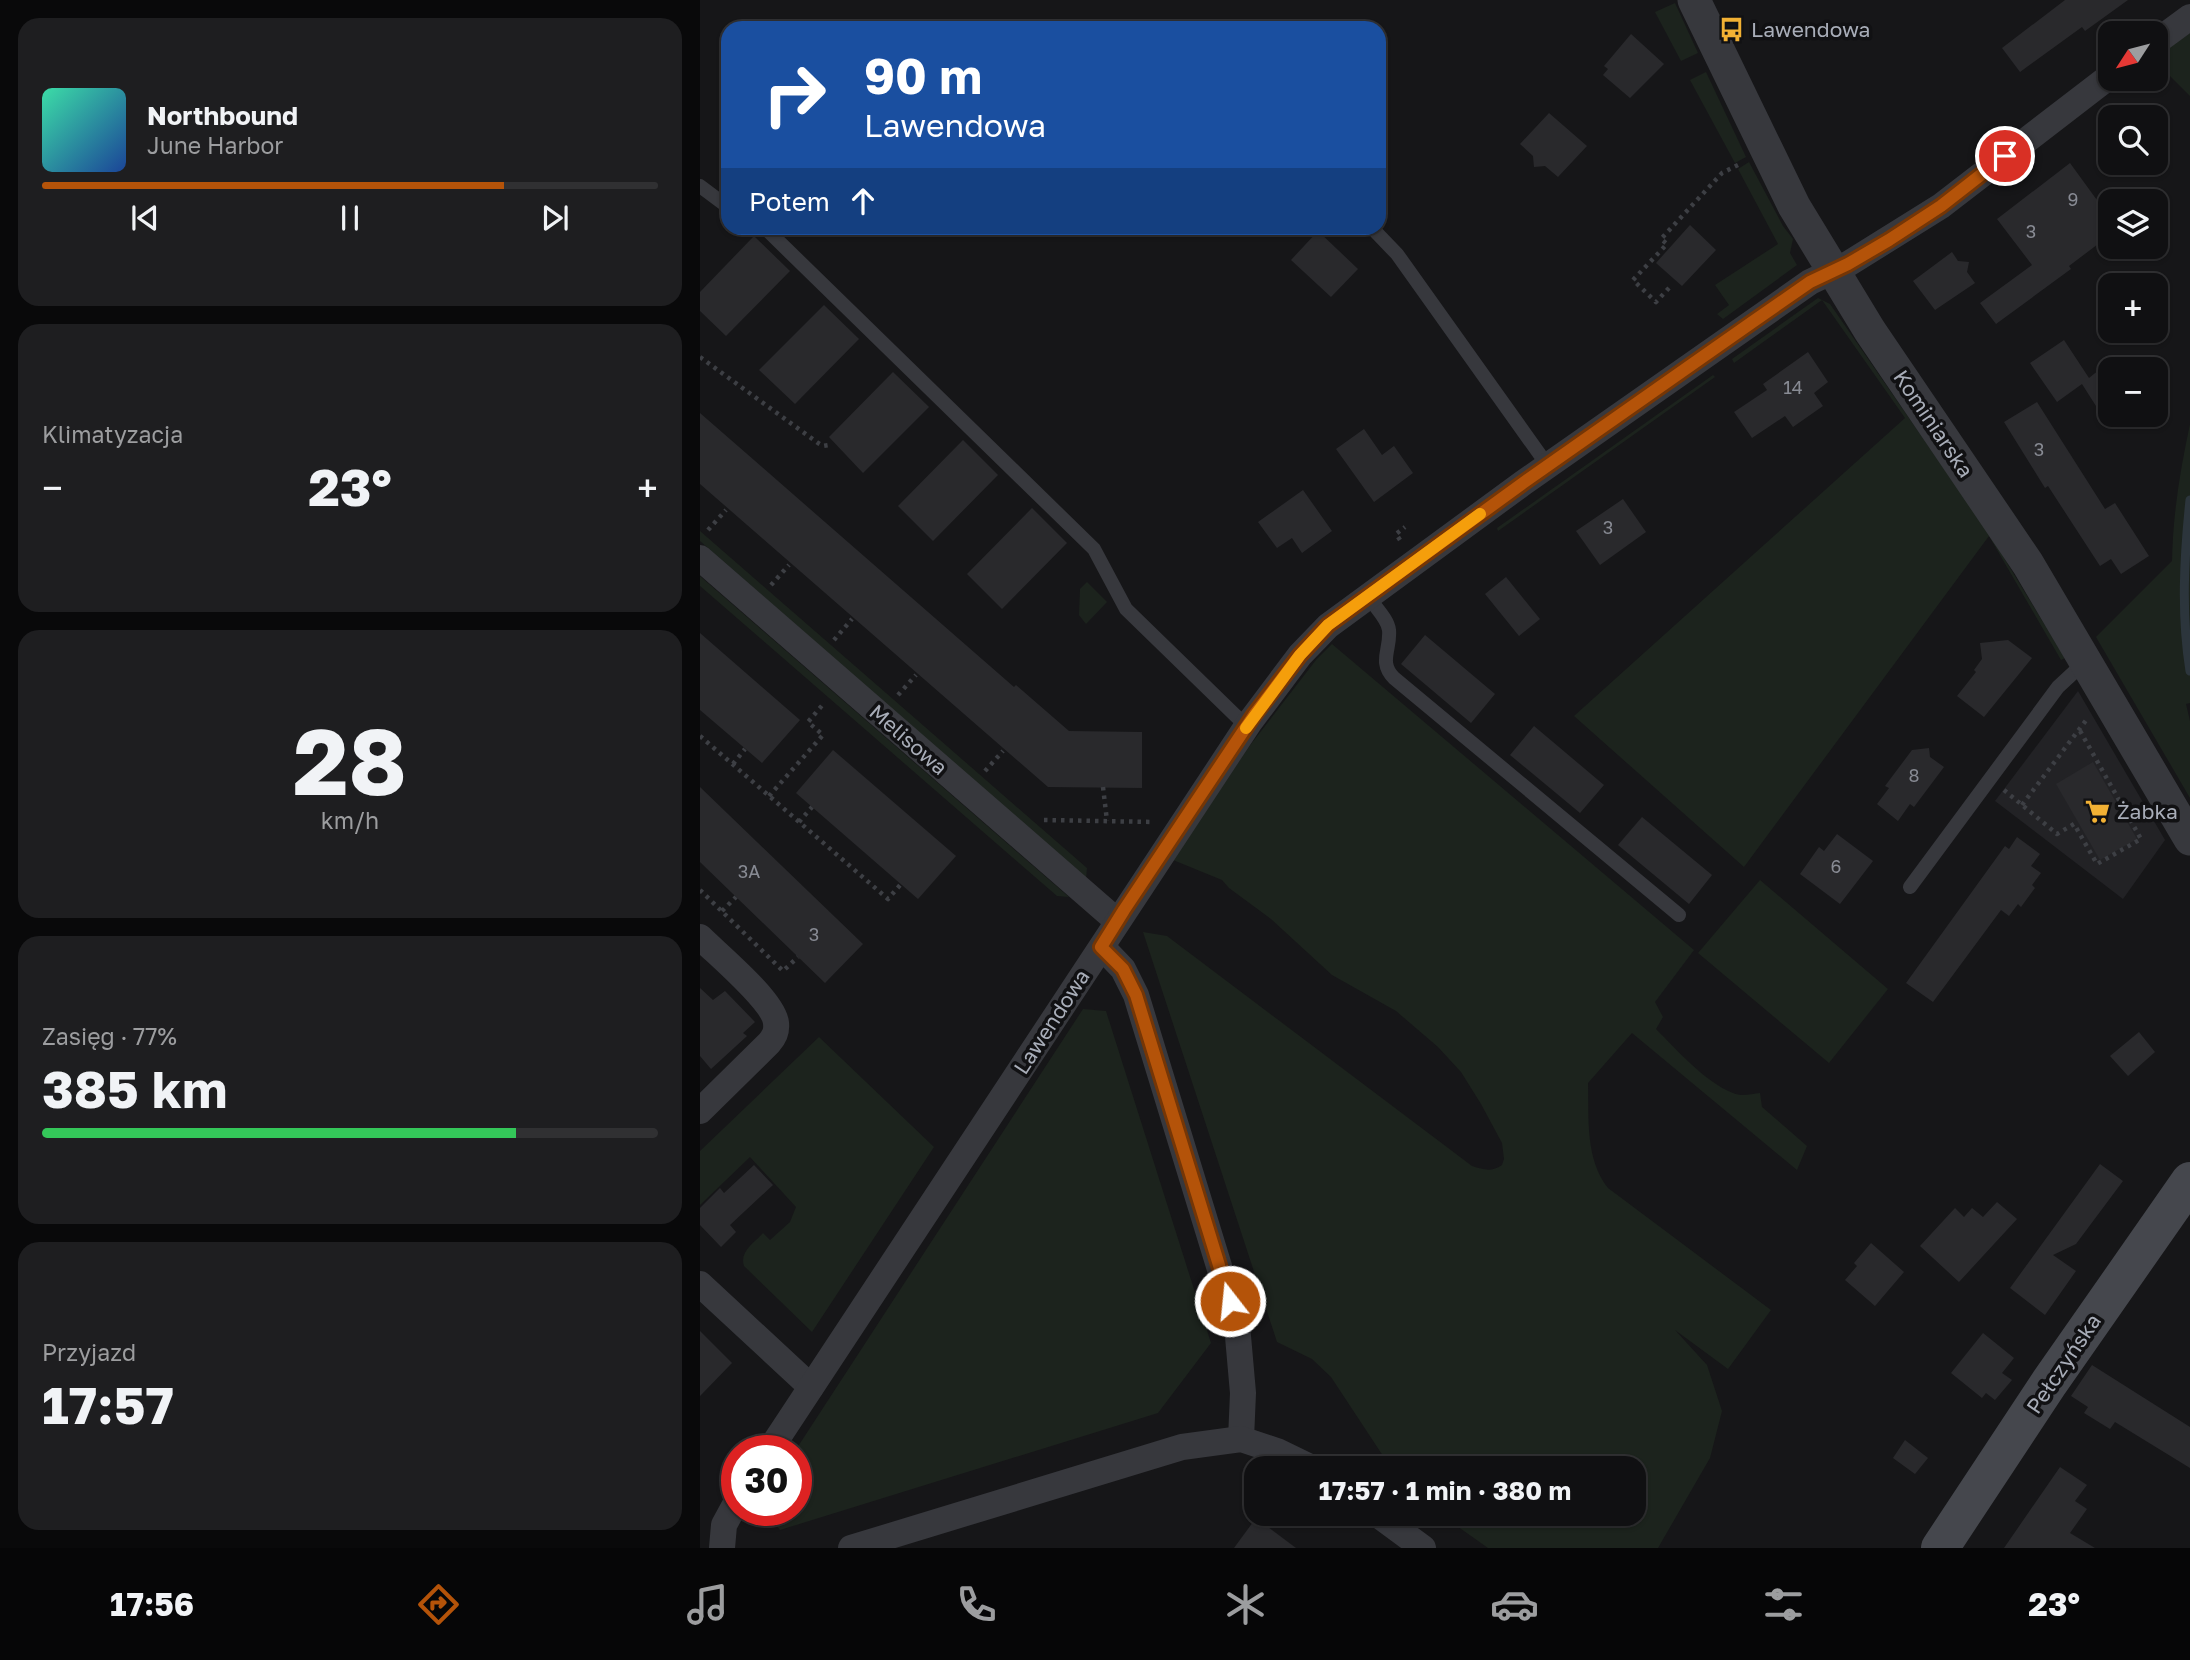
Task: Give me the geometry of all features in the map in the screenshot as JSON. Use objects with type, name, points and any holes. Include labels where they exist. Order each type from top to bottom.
[{"type":"main road","name":"Pełczyńska","points":[[1940,1548],[2049,1383],[2190,1181]]},
{"type":"street","name":"Kominiarska","points":[[1694,0],[1782,183],[1833,271],[1870,331],[2028,564],[2190,839]]},
{"type":"street","points":[[2168,33],[2190,17]]},
{"type":"street","name":"Lawendowa","points":[[780,1435],[1249,723],[1300,655],[1328,625],[1799,289],[1879,246],[1941,206],[2098,85]]},
{"type":"street","name":"Melisowa","points":[[700,558],[1117,921]]},
{"type":"street","points":[[700,937],[769,1006],[777,1026],[769,1043],[700,1111]]},
{"type":"street","points":[[1101,947],[1123,969],[1136,995],[1237,1325],[1243,1393],[1241,1439]]},
{"type":"street","points":[[700,1284],[811,1387]]},
{"type":"street","points":[[851,1548],[1182,1447],[1241,1439],[1287,1456]]},
{"type":"street","points":[[722,1548],[724,1526]]},
{"type":"street","points":[[1393,1526],[1423,1548]]},
{"type":"lane","points":[[700,186],[721,202]]},
{"type":"lane","points":[[772,235],[1094,549],[1126,609],[1237,717],[1249,723]]},
{"type":"lane","points":[[1379,235],[1397,254],[1548,466]]},
{"type":"lane","points":[[1368,596],[1387,625],[1389,632],[1385,663],[1394,678],[1679,915]]},
{"type":"lane","points":[[1910,887],[2058,687],[2085,662]]},
{"type":"path","points":[[1668,288],[1656,302],[1633,280],[1667,244],[1661,239],[1722,173],[1736,166]]},
{"type":"path","points":[[700,357],[818,443],[829,445]]},
{"type":"path","points":[[708,530],[726,510]]},
{"type":"path","points":[[771,586],[789,565]]},
{"type":"path","points":[[834,640],[852,619]]},
{"type":"path","points":[[897,696],[916,675]]},
{"type":"path","points":[[769,796],[823,735],[808,722],[821,707]]},
{"type":"path","points":[[2022,805],[2087,718]]},
{"type":"path","points":[[1990,779],[2057,834],[2074,824],[2097,864],[2141,839],[2079,729]]},
{"type":"path","points":[[700,736],[888,900],[901,884]]},
{"type":"path","points":[[733,764],[746,749]]},
{"type":"path","points":[[984,772],[1003,751]]},
{"type":"path","points":[[1103,788],[1107,821]]},
{"type":"path","points":[[799,822],[812,807]]},
{"type":"path","points":[[1039,820],[1166,822]]},
{"type":"path","points":[[700,890],[783,971],[798,957]]},
{"type":"path","points":[[722,911],[736,897]]},
{"type":"shaded area","points":[[1675,3],[1698,53],[1681,61],[1655,12]]},
{"type":"shaded area","points":[[2190,33],[2190,96],[2168,74],[2168,49]]},
{"type":"shaded area","points":[[1706,72],[1746,157],[1735,163],[1690,80]]},
{"type":"shaded area","points":[[1749,162],[1783,226],[1793,239],[1790,253],[1797,265],[1723,319],[1717,314],[1729,305],[1715,285],[1778,244],[1738,169]]},
{"type":"shaded area","points":[[1818,298],[1822,300],[1734,363],[1732,359]]},
{"type":"shaded area","points":[[1822,300],[1830,304],[1990,535],[2065,658],[2061,660],[1989,536],[1744,867],[1574,716],[1905,418]]},
{"type":"shaded area","points":[[1713,375],[1715,377],[1498,531],[1497,528]]},
{"type":"shaded area","points":[[2190,424],[2190,703],[2186,704],[2190,721],[2190,798],[2096,637],[2172,561],[2178,492]]},
{"type":"shaded area","points":[[700,531],[1087,868],[1086,879],[700,541]]},
{"type":"shaded area","points":[[700,576],[1069,897],[1057,896],[700,586]]},
{"type":"shaded area","points":[[1087,582],[1107,602],[1086,624],[1079,615],[1080,589]]},
{"type":"shaded area","points":[[1332,644],[1694,950],[1655,1002],[1663,1017],[1656,1029],[1712,1082],[1740,1095],[1760,1093],[1762,1107],[1807,1146],[1797,1170],[1632,1033],[1588,1083],[1592,1151],[1595,1164],[1608,1188],[1771,1310],[1728,1369],[1675,1330],[1707,1365],[1722,1411],[1710,1458],[1658,1548],[1488,1548],[1457,1526],[1646,1526],[1646,1456],[1383,1456],[1331,1377],[1312,1359],[1277,1342],[1143,932],[1167,936],[1472,1166],[1491,1169],[1502,1165],[1504,1159],[1502,1143],[1481,1104],[1461,1072],[1438,1047],[1396,1011],[1332,975],[1271,919],[1222,880],[1173,860],[1248,748],[1316,660]]},
{"type":"shaded area","points":[[2078,691],[2165,840],[2123,899],[1995,801]]},
{"type":"shaded area","points":[[1760,880],[1888,989],[1829,1063],[1698,953]]},
{"type":"shaded area","points":[[1083,1009],[1106,1011],[1211,1343],[1158,1413],[812,1520],[812,1435],[805,1435]]},
{"type":"shaded area","points":[[819,1037],[934,1147],[812,1332],[744,1266],[743,1261],[748,1248],[763,1233],[770,1240],[790,1222],[796,1207],[750,1157],[700,1205],[700,1151]]},
{"type":"shaded area","points":[[777,1526],[793,1526],[780,1530]]},
{"type":"building","points":[[2065,0],[2128,0],[2085,31],[2082,27],[2020,72],[2002,48]]},
{"type":"building","points":[[1631,34],[1664,64],[1630,98],[1603,75],[1608,69],[1604,66]]},
{"type":"building","points":[[1549,113],[1587,146],[1558,177],[1545,166],[1534,167],[1533,156],[1520,144]]},
{"type":"building","points":[[2070,163],[2098,202],[2098,244],[2069,266],[2071,269],[1996,324],[1980,303],[2032,265],[1997,219]]},
{"type":"building","points":[[1690,225],[1716,250],[1682,286],[1656,263]]},
{"type":"building","points":[[1314,235],[1322,235],[1358,269],[1331,297],[1291,260]]},
{"type":"building","points":[[754,236],[790,271],[726,336],[700,311],[700,292]]},
{"type":"building","points":[[1952,252],[1958,261],[1969,262],[1967,272],[1975,283],[1935,310],[1913,281]]},
{"type":"building","points":[[824,305],[859,339],[795,404],[759,370]]},
{"type":"building","points":[[2064,340],[2089,378],[2098,371],[2098,409],[2082,384],[2057,402],[2030,363]]},
{"type":"building","points":[[1808,352],[1828,382],[1814,393],[1823,406],[1793,427],[1785,416],[1752,438],[1734,412],[1767,390],[1763,384]]},
{"type":"building","points":[[893,372],[929,407],[863,473],[829,437]]},
{"type":"building","points":[[2037,402],[2105,509],[2115,503],[2149,556],[2121,574],[2111,559],[2100,566],[2048,486],[2045,488],[2004,422]]},
{"type":"building","points":[[700,413],[1014,687],[1016,685],[1069,731],[1142,732],[1142,788],[1048,787],[700,484]]},
{"type":"building","points":[[1364,429],[1382,455],[1394,446],[1413,473],[1374,502],[1336,449]]},
{"type":"building","points":[[963,440],[998,475],[933,541],[898,506]]},
{"type":"building","points":[[1303,490],[1332,531],[1302,553],[1292,538],[1277,548],[1258,522]]},
{"type":"building","points":[[1623,499],[1646,532],[1600,565],[1576,531]]},
{"type":"building","points":[[1032,508],[1067,543],[1002,609],[967,574]]},
{"type":"building","points":[[1506,577],[1540,619],[1519,636],[1485,594]]},
{"type":"building","points":[[700,633],[800,720],[762,763],[700,710]]},
{"type":"building","points":[[1425,635],[1495,694],[1471,723],[1401,664]]},
{"type":"building","points":[[2008,640],[2032,658],[1984,717],[1957,696],[1976,672],[1974,670],[1982,659],[1980,643]]},
{"type":"building","points":[[1534,726],[1604,785],[1580,813],[1510,755]]},
{"type":"building","points":[[1929,748],[1930,757],[1944,767],[1914,807],[1910,804],[1898,821],[1877,804],[1889,788],[1885,786],[1912,750]]},
{"type":"building","points":[[833,750],[956,856],[918,899],[796,793]]},
{"type":"building","points":[[2093,762],[2137,839],[2100,860],[2056,784]]},
{"type":"building","points":[[700,787],[863,944],[825,983],[700,862]]},
{"type":"building","points":[[1642,817],[1712,875],[1689,904],[1618,845]]},
{"type":"building","points":[[1837,834],[1873,861],[1840,904],[1800,874],[1819,847],[1824,851]]},
{"type":"building","points":[[2017,837],[2040,854],[2031,866],[2041,873],[2032,885],[2035,888],[2021,907],[2018,904],[2009,916],[2001,910],[1933,1002],[1906,983],[2005,846],[2009,849]]},
{"type":"building","points":[[700,988],[713,1000],[725,991],[755,1022],[743,1033],[747,1036],[711,1069],[700,1056]]},
{"type":"building","points":[[2139,1032],[2155,1052],[2128,1076],[2110,1056]]},
{"type":"building","points":[[2100,1164],[2123,1181],[2076,1244],[2053,1255],[2076,1271],[2045,1315],[2010,1288]]},
{"type":"building","points":[[754,1165],[773,1185],[730,1225],[736,1232],[721,1247],[700,1225],[700,1208],[720,1188],[724,1193]]},
{"type":"building","points":[[1997,1202],[2017,1219],[1959,1282],[1920,1246],[1955,1208],[1964,1217],[1972,1208],[1983,1217]]},
{"type":"building","points":[[1871,1243],[1904,1272],[1875,1306],[1845,1280],[1857,1266],[1854,1263]]},
{"type":"building","points":[[700,1331],[732,1363],[700,1396]]},
{"type":"building","points":[[1983,1333],[2014,1358],[2002,1373],[2012,1380],[1995,1400],[1986,1393],[1982,1398],[1951,1373]]},
{"type":"building","points":[[2092,1365],[2190,1427],[2190,1468],[2115,1422],[2110,1429],[2084,1413],[2088,1407],[2071,1396]]},
{"type":"building","points":[[1905,1440],[1928,1458],[1915,1474],[1893,1458]]},
{"type":"building","points":[[2060,1467],[2087,1485],[2075,1501],[2087,1509],[2070,1533],[2095,1548],[2004,1548]]},
{"type":"building","points":[[1250,1526],[1267,1526],[1296,1548],[1234,1548]]},
{"type":"waterway","points":[[2190,500],[2184,586],[2190,671]]},
{"type":"slow traffic","points":[[1246,728],[1300,655],[1328,625],[1480,514]]},
{"type":"place","name":"Lawendowa","points":[[1731,30]]},
{"type":"place","name":"Żabka","points":[[2097,812]]},
{"type":"route","points":[[1230,1301],[1136,995],[1123,969],[1101,947],[1249,723],[1300,655],[1328,625],[1523,483],[1810,282],[1889,240],[1941,206],[2005,156]]}]
